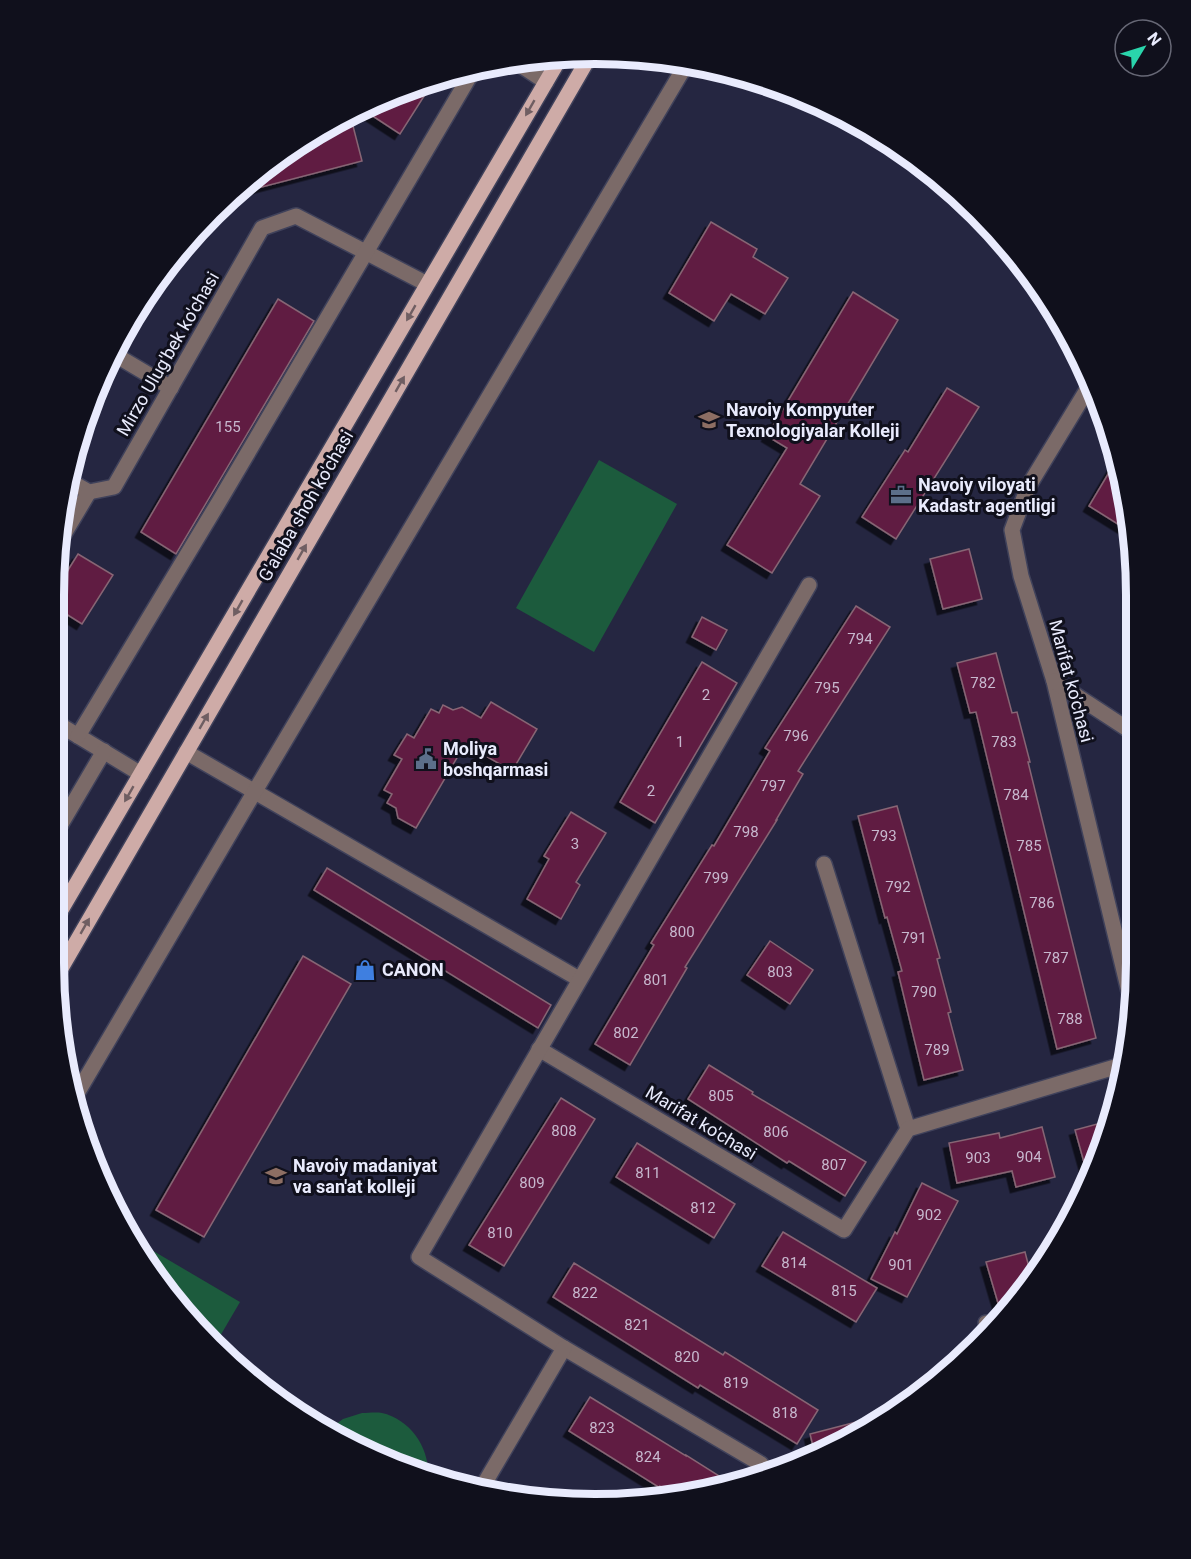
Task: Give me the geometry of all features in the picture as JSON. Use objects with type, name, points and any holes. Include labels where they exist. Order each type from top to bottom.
[{"type":"main road","name":"G'alaba shoh ko'chasi","points":[[64,963],[585,65]]},
{"type":"main road","name":"G'alaba shoh ko'chasi","points":[[64,905],[555,67]]},
{"type":"street","points":[[526,69],[546,82]]},
{"type":"street","points":[[80,1088],[682,72]]},
{"type":"street","points":[[78,736],[467,81]]},
{"type":"street","name":"Mirzo Ulug'bek ko'chasi","points":[[89,492],[114,487],[262,228],[296,216],[366,252]]},
{"type":"street","points":[[366,252],[427,284]]},
{"type":"street","points":[[121,358],[171,388]]},
{"type":"street","name":"Marifat ko'chasi","points":[[1086,392],[1028,487],[1012,530],[1021,576],[1054,681],[1126,977]]},
{"type":"street","points":[[69,525],[89,492],[77,485]]},
{"type":"street","points":[[762,1467],[761,1464],[564,1348],[419,1257],[809,585]]},
{"type":"street","points":[[1054,681],[1126,728]]},
{"type":"street","points":[[64,727],[141,774]]},
{"type":"street","points":[[64,819],[104,751]]},
{"type":"street","points":[[186,752],[579,980]]},
{"type":"street","points":[[824,864],[908,1130],[1116,1067]]},
{"type":"street","name":"Marifat ko'chasi","points":[[539,1049],[844,1230],[908,1130]]},
{"type":"street","points":[[485,1482],[564,1348]]},
{"type":"green space","points":[[599,460],[677,504],[594,652],[516,608]]},
{"type":"green space","points":[[147,1247],[240,1302],[219,1338],[174,1287]]},
{"type":"green space","points":[[362,1413],[382,1413],[401,1421],[416,1435],[425,1454],[427,1467],[392,1454],[334,1425],[343,1419]]},
{"type":"building","points":[[426,93],[400,134],[371,115]]},
{"type":"building","points":[[353,126],[362,161],[254,189],[300,154],[344,128]]},
{"type":"building","points":[[711,222],[757,249],[753,257],[788,278],[765,314],[731,294],[714,321],[669,293]]},
{"type":"building","points":[[853,292],[898,320],[800,484],[820,496],[772,573],[727,545],[787,448],[767,436]]},
{"type":"building","points":[[278,299],[314,321],[176,554],[141,532]]},
{"type":"building","points":[[947,388],[979,407],[896,539],[862,517],[905,450],[908,452]]},
{"type":"building","points":[[1111,470],[1122,527],[1089,506]]},
{"type":"building","points":[[969,549],[982,599],[943,609],[930,559]]},
{"type":"building","points":[[78,554],[113,575],[82,624],[64,613],[65,575]]},
{"type":"building","points":[[856,606],[890,627],[798,771],[803,774],[777,820],[685,967],[687,968],[630,1065],[595,1044],[654,945],[651,943],[712,845],[714,846],[770,751],[765,748]]},
{"type":"building","points":[[702,617],[727,630],[716,650],[692,637]]},
{"type":"building","points":[[996,653],[1012,713],[1017,712],[1030,762],[1028,762],[1096,1038],[1057,1049],[976,712],[970,713],[957,663]]},
{"type":"building","points":[[702,662],[737,683],[655,823],[620,802]]},
{"type":"building","points":[[491,702],[537,729],[512,771],[465,744],[416,828],[398,818],[396,808],[387,803],[392,794],[384,790],[402,759],[394,755],[407,734],[414,738],[431,709],[439,713],[443,705],[453,710],[462,707],[481,718]]},
{"type":"building","points":[[897,806],[940,958],[937,959],[951,1012],[948,1013],[963,1070],[924,1080],[898,972],[902,971],[887,917],[885,918],[858,816]]},
{"type":"building","points":[[571,812],[606,833],[576,882],[580,885],[561,919],[527,899],[549,859],[544,856]]},
{"type":"building","points":[[327,868],[551,1005],[538,1028],[314,890]]},
{"type":"building","points":[[770,941],[813,970],[790,1004],[747,975]]},
{"type":"building","points":[[303,956],[351,984],[204,1237],[156,1210]]},
{"type":"building","points":[[709,1065],[753,1092],[752,1094],[866,1162],[845,1196],[789,1161],[787,1163],[688,1099]]},
{"type":"building","points":[[561,1098],[595,1119],[504,1266],[469,1245]]},
{"type":"building","points":[[1101,1123],[1086,1168],[1075,1130]]},
{"type":"building","points":[[1042,1127],[1055,1177],[1016,1187],[1012,1171],[957,1183],[949,1143],[999,1133],[1000,1138]]},
{"type":"building","points":[[637,1143],[735,1204],[714,1238],[616,1177]]},
{"type":"building","points":[[922,1183],[958,1201],[907,1297],[871,1279],[895,1232],[897,1234]]},
{"type":"building","points":[[783,1232],[877,1288],[856,1322],[762,1266]]},
{"type":"building","points":[[1025,1252],[1030,1269],[1000,1308],[986,1262]]},
{"type":"building","points":[[574,1263],[723,1355],[725,1352],[818,1410],[797,1444],[700,1385],[698,1388],[553,1297]]},
{"type":"building","points":[[590,1397],[723,1478],[666,1490],[660,1486],[660,1488],[569,1431]]},
{"type":"building","points":[[867,1419],[813,1448],[810,1434]]},
{"type":"place","name":"Navoiy Kompyuter Texnologiyalar Kolleji","points":[[709,420]]},
{"type":"place","name":"Navoiy viloyati Kadastr agentligi","points":[[901,495]]},
{"type":"place","name":"Moliya boshqarmasi","points":[[426,759]]},
{"type":"place","name":"CANON","points":[[365,970]]},
{"type":"place","name":"Navoiy madaniyat va san'at kolleji","points":[[276,1176]]}]
